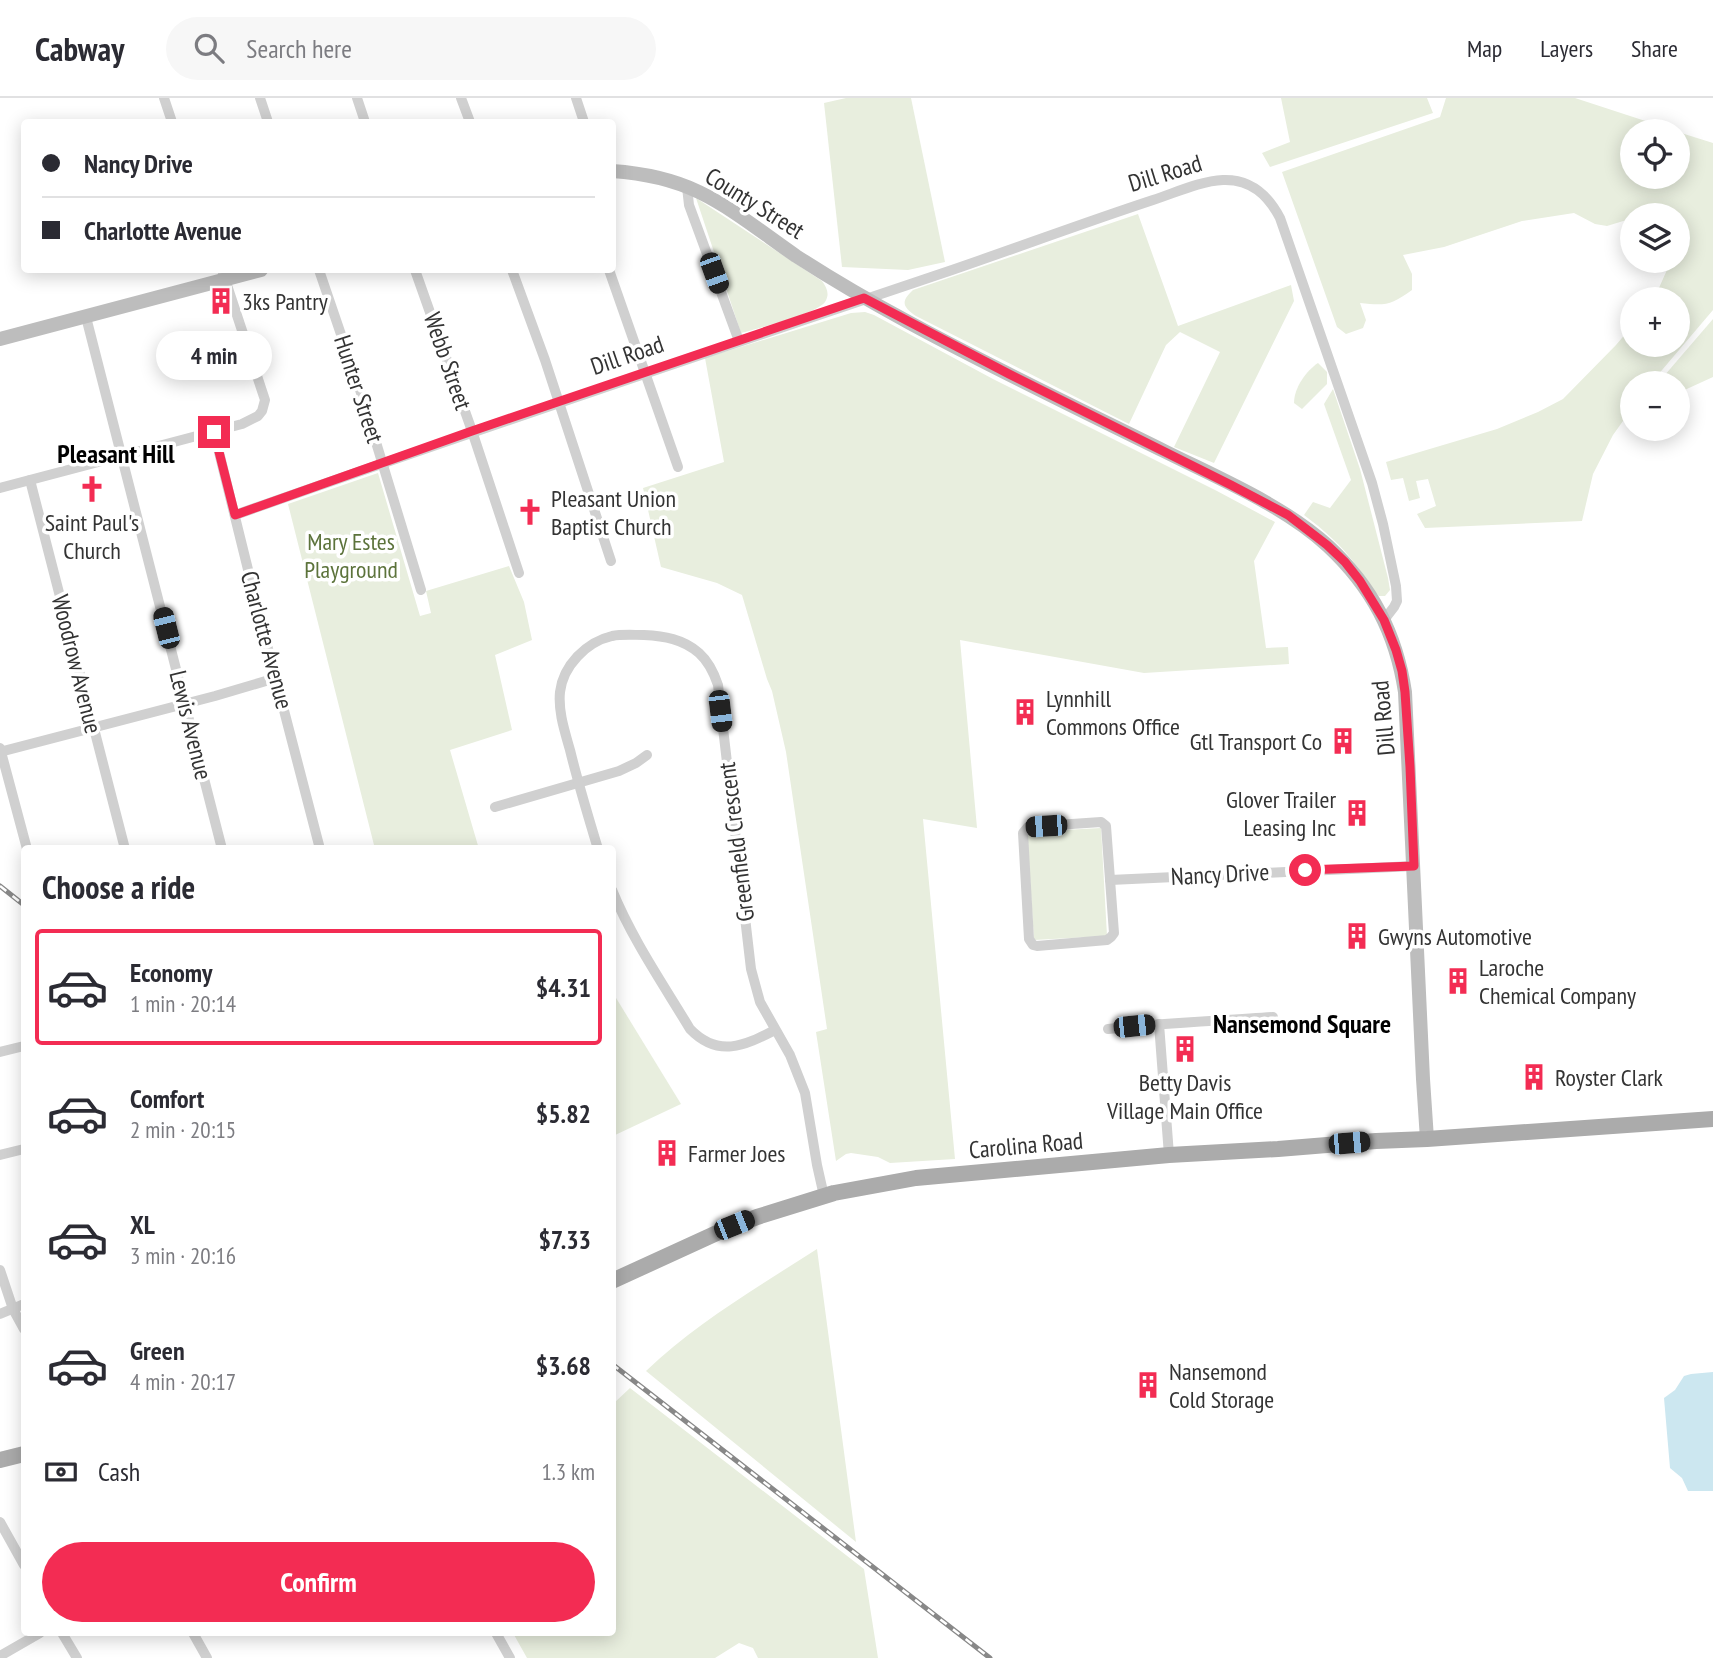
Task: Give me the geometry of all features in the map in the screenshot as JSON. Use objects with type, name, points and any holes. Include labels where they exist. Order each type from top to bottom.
[{"type":"main road","name":"Carolina Road","points":[[616,1279],[749,1219],[824,1196],[916,1178],[1169,1154],[1713,1119]]},
{"type":"main road","points":[[0,1460],[21,1455]]},
{"type":"street","points":[[164,98],[171,119]]},
{"type":"street","points":[[260,98],[267,119]]},
{"type":"street","points":[[357,98],[364,119]]},
{"type":"street","points":[[461,98],[469,119]]},
{"type":"street","points":[[576,98],[583,119]]},
{"type":"street","name":"County Street","points":[[616,172],[660,178],[687,187],[715,201],[864,298],[1288,515],[1345,562],[1384,620]]},
{"type":"street","name":"Dill Road","points":[[235,515],[472,431],[1209,182],[1232,180],[1254,187],[1267,197],[1280,218],[1372,483],[1396,586],[1397,601],[1384,620],[1396,650],[1405,692],[1427,1139]]},
{"type":"street","points":[[687,187],[689,205],[739,341]]},
{"type":"street","name":"Hunter Street","points":[[320,273],[361,393],[421,590]]},
{"type":"street","name":"Webb Street","points":[[416,273],[519,573]]},
{"type":"street","points":[[513,273],[611,561]]},
{"type":"street","points":[[610,273],[678,467]]},
{"type":"street","points":[[0,339],[86,317],[223,274],[265,400],[262,411],[252,420],[0,488]]},
{"type":"street","name":"Lewis Avenue","points":[[86,317],[221,845]]},
{"type":"street","name":"Charlotte Avenue","points":[[214,432],[319,845]]},
{"type":"street","name":"Woodrow Avenue","points":[[30,480],[124,845]]},
{"type":"street","name":"Greenfield Crescent","points":[[597,845],[562,722],[560,691],[567,671],[583,651],[603,639],[623,634],[670,638],[681,642],[700,654],[718,685],[751,969],[760,1003],[790,1055],[805,1093],[824,1196]]},
{"type":"street","points":[[26,845],[0,751],[276,678]]},
{"type":"street","points":[[495,807],[624,769],[647,755]]},
{"type":"street","points":[[1104,823],[1110,880],[1114,933],[1111,937],[1107,940],[1037,946],[1030,942],[1023,833],[1028,827],[1104,823]]},
{"type":"street","name":"Nancy Drive","points":[[1110,880],[1414,866]]},
{"type":"street","points":[[616,898],[649,960],[690,1029],[697,1036],[710,1044],[731,1047],[752,1042],[775,1030]]},
{"type":"street","points":[[1108,1029],[1273,1017]]},
{"type":"street","points":[[1159,1024],[1169,1154]]},
{"type":"street","points":[[0,1052],[21,1046]]},
{"type":"street","points":[[0,1155],[21,1150]]},
{"type":"street","points":[[0,1270],[13,1309],[21,1324]]},
{"type":"street","points":[[0,1314],[21,1305]]},
{"type":"street","points":[[0,1522],[21,1560]]},
{"type":"street","points":[[0,1656],[35,1636]]},
{"type":"street","points":[[64,1636],[76,1658]]},
{"type":"street","points":[[195,1636],[208,1658]]},
{"type":"street","points":[[498,1636],[510,1658]]},
{"type":"green space","points":[[846,98],[911,98],[945,262],[908,270],[842,267],[824,103]]},
{"type":"green space","points":[[1281,98],[1427,98],[1433,113],[1270,167],[1262,153],[1290,142]]},
{"type":"green space","points":[[1446,98],[1575,98],[1639,119],[1620,119],[1620,189],[1690,189],[1690,136],[1713,143],[1713,310],[1690,337],[1690,287],[1659,287],[1666,273],[1690,273],[1690,203],[1620,203],[1620,222],[1607,226],[1595,224],[1574,213],[1522,221],[1444,247],[1403,255],[1412,274],[1412,290],[1388,303],[1360,303],[1366,320],[1363,328],[1346,334],[1337,327],[1282,172],[1440,117]]},
{"type":"green space","points":[[696,198],[822,281],[827,291],[825,302],[799,316],[741,333]]},
{"type":"green space","points":[[1138,214],[1178,326],[1291,285],[1294,301],[1214,463],[1174,447],[1220,352],[1180,332],[1166,345],[1129,424],[916,316],[905,304],[906,298],[913,290]]},
{"type":"green space","points":[[865,312],[1275,522],[1254,561],[1266,648],[1288,647],[1289,664],[1144,673],[960,640],[977,828],[923,819],[955,1159],[890,1163],[878,1157],[851,1153],[836,1161],[816,1032],[827,1029],[786,752],[772,691],[742,595],[717,583],[661,567],[643,488],[724,462],[705,358],[851,313]]},
{"type":"green space","points":[[1713,319],[1713,377],[1690,388],[1690,371],[1668,371],[1680,357],[1690,357],[1690,346]]},
{"type":"green space","points":[[1620,340],[1620,357],[1673,357],[1661,371],[1620,371],[1620,425],[1593,474],[1582,521],[1425,528],[1417,514],[1436,506],[1428,479],[1416,481],[1420,498],[1409,501],[1403,478],[1391,480],[1386,462],[1497,429],[1538,412],[1563,399]]},
{"type":"green space","points":[[1318,363],[1327,372],[1327,384],[1302,409],[1294,403],[1298,386]]},
{"type":"green space","points":[[1333,389],[1360,469],[1388,578],[1390,590],[1385,596],[1379,596],[1375,592],[1344,551],[1304,515],[1313,502],[1330,508],[1351,480],[1324,404]]},
{"type":"green space","name":"Mary Estes Playground","points":[[378,473],[420,616],[431,613],[426,591],[509,566],[524,602],[532,640],[495,655],[512,730],[450,750],[478,845],[374,845],[288,504]]},
{"type":"green space","points":[[1101,828],[1107,936],[1034,940],[1027,832]]},
{"type":"green space","points":[[616,998],[681,1104],[616,1134]]},
{"type":"green space","points":[[817,1249],[856,1542],[646,1371],[707,1321]]},
{"type":"green space","points":[[630,1388],[864,1569],[878,1658],[758,1658],[753,1648],[739,1643],[715,1658],[527,1658],[515,1636],[616,1636],[616,1401]]},
{"type":"water","points":[[1713,1372],[1713,1491],[1688,1491],[1682,1478],[1670,1468],[1664,1398],[1675,1390],[1684,1376]]},
{"type":"railway","points":[[0,886],[21,903]]},
{"type":"railway","points":[[616,1367],[990,1658]]},
{"type":"place","name":"3ks Pantry","points":[[221,301]]},
{"type":"place","name":"Saint Paul's Church","points":[[92,489]]},
{"type":"place","name":"Pleasant Union Baptist Church","points":[[530,512]]},
{"type":"place","name":"Lynnhill Commons Office","points":[[1025,712]]},
{"type":"place","name":"Gtl Transport Co","points":[[1343,741]]},
{"type":"place","name":"Glover Trailer Leasing Inc","points":[[1357,813]]},
{"type":"place","name":"Gwyns Automotive","points":[[1357,936]]},
{"type":"place","name":"Laroche Chemical Company","points":[[1458,981]]},
{"type":"place","name":"Betty Davis Village Main Office","points":[[1185,1049]]},
{"type":"place","name":"Royster Clark","points":[[1534,1077]]},
{"type":"place","name":"Farmer Joes","points":[[667,1153]]},
{"type":"place","name":"Nansemond Cold Storage","points":[[1148,1385]]},
{"type":"district","name":"Pleasant Hill","points":[[116,453]]},
{"type":"district","name":"Nansemond Square","points":[[1302,1023]]},
{"type":"route","points":[[214,432],[235,515],[472,431],[864,298],[1288,515],[1327,545],[1360,581],[1389,630],[1402,671],[1414,866],[1305,870]]}]
